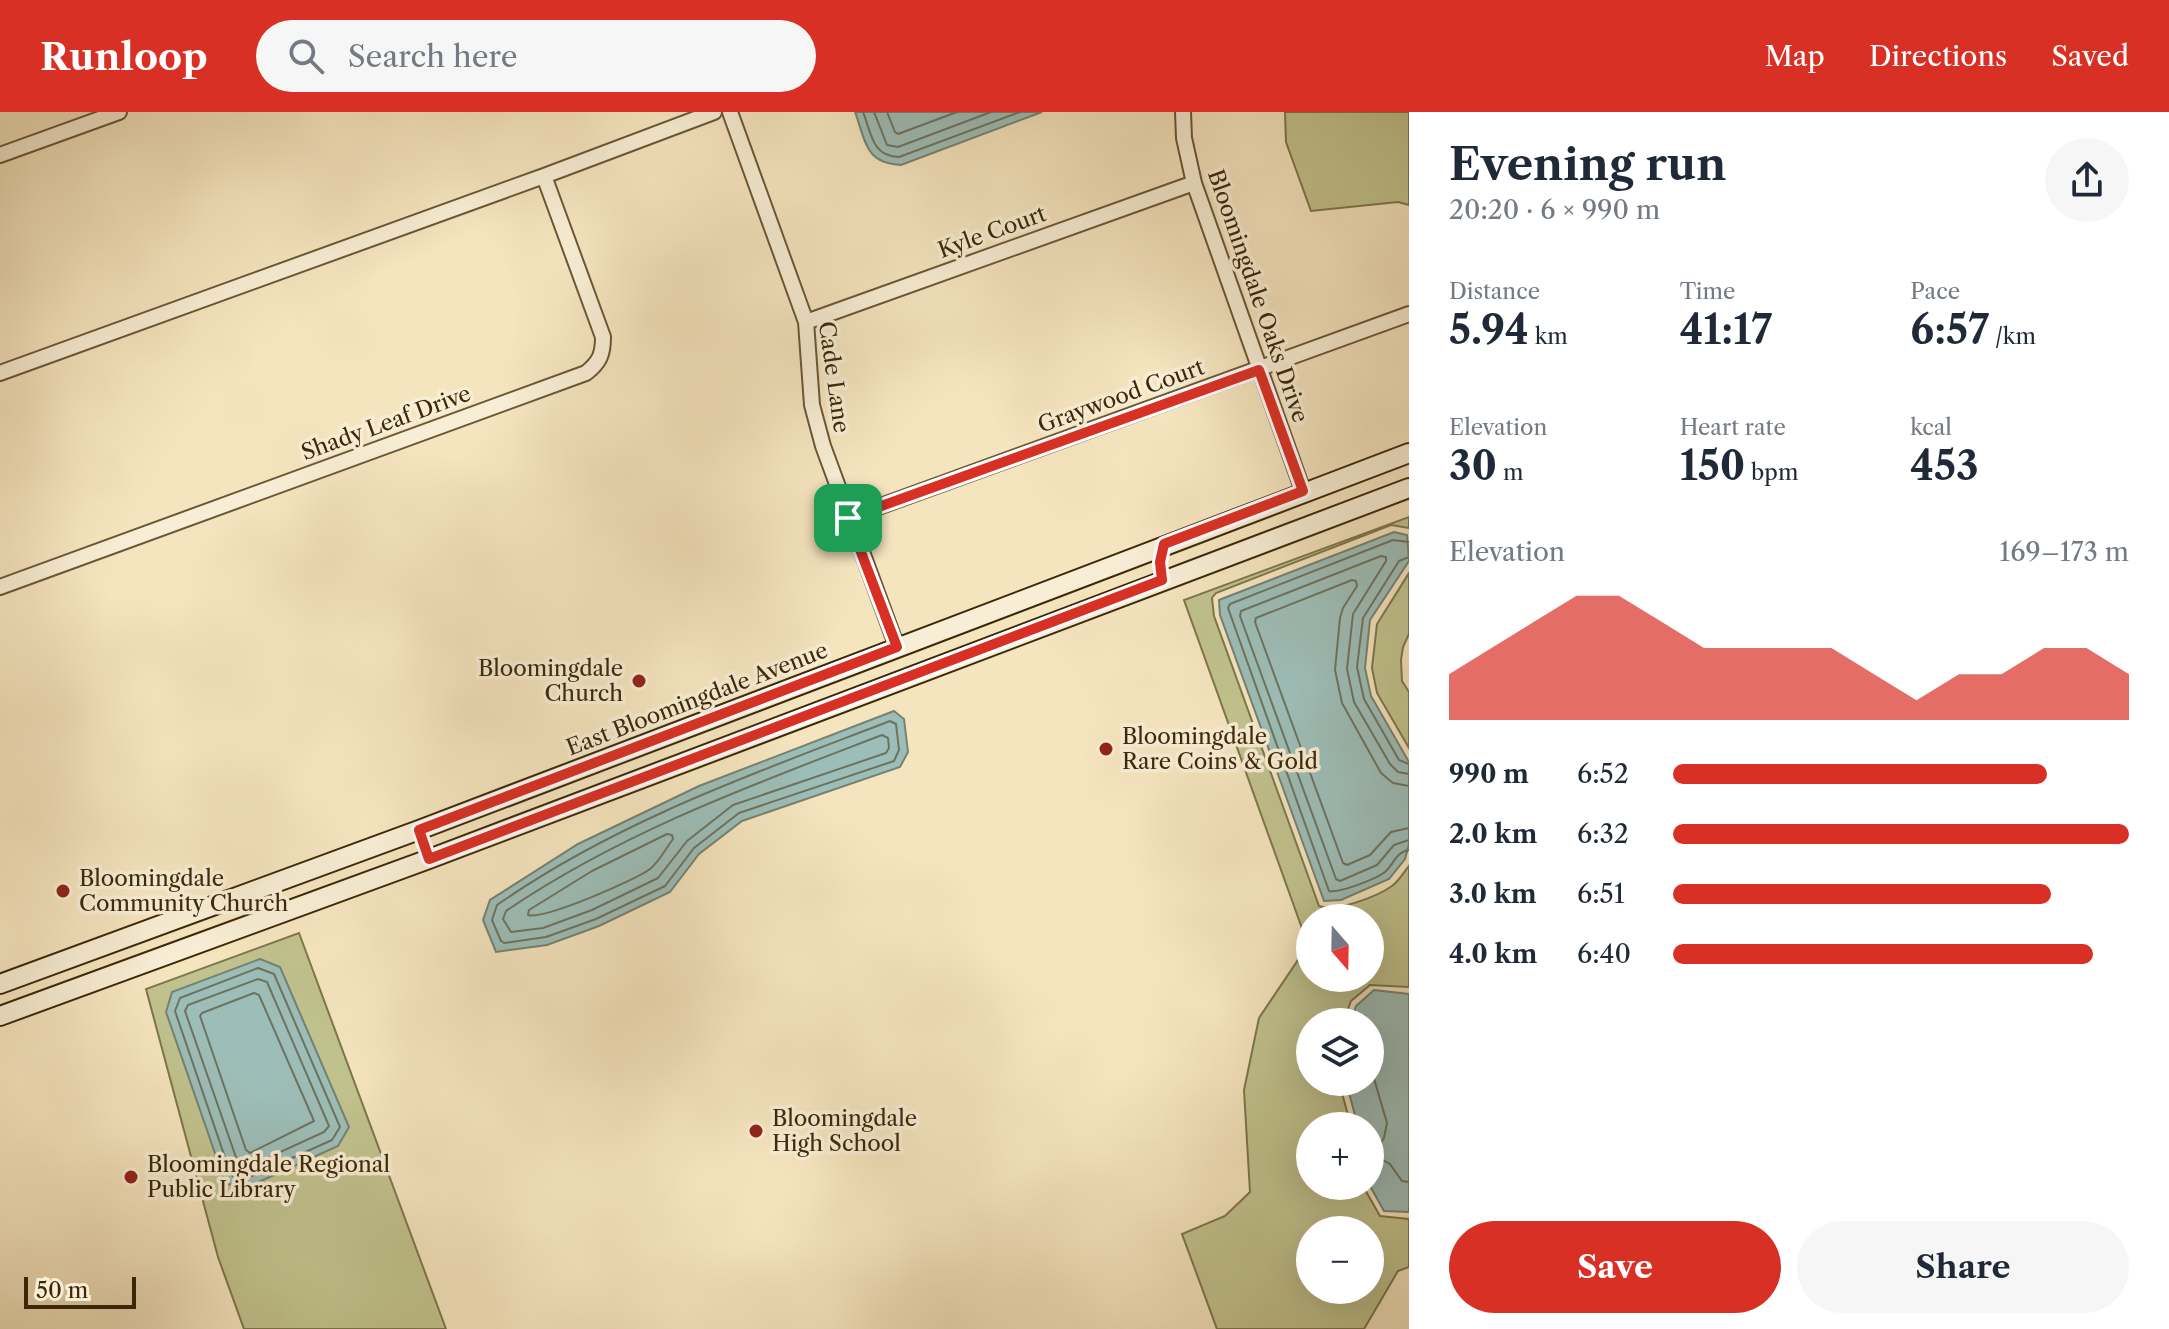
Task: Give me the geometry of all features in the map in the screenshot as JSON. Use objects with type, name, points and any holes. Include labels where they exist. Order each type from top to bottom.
[{"type":"main road","name":"East Bloomingdale Avenue","points":[[0,984],[419,830],[1409,453]]},
{"type":"main road","points":[[0,1016],[429,859],[1409,488]]},
{"type":"main road","points":[[1162,580],[1160,562],[1164,544]]},
{"type":"main road","points":[[897,647],[909,676]]},
{"type":"main road","points":[[419,830],[429,859]]},
{"type":"street","points":[[0,155],[119,112]]},
{"type":"street","points":[[1,370],[714,112]]},
{"type":"street","name":"Cade Lane","points":[[730,112],[806,322],[812,405],[823,446],[897,647]]},
{"type":"street","name":"Bloomingdale Oaks Drive","points":[[1183,112],[1184,138],[1194,183],[1303,491]]},
{"type":"street","name":"Shady Leaf Drive","points":[[0,587],[586,373],[598,364],[603,337],[544,176]]},
{"type":"street","name":"Kyle Court","points":[[806,322],[1194,183]]},
{"type":"street","name":"Graywood Court","points":[[848,518],[1409,314]]},
{"type":"green space","points":[[1285,112],[1409,112],[1409,205],[1398,202],[1311,211],[1286,142]]},
{"type":"green space","points":[[1409,517],[1409,528],[1391,525],[1216,593],[1212,598],[1214,616],[1318,904],[1296,904],[1296,912],[1184,600]]},
{"type":"green space","points":[[1409,573],[1409,634],[1401,660],[1402,681],[1409,692],[1409,748],[1377,693],[1372,668],[1377,624]]},
{"type":"green space","points":[[1409,866],[1409,987],[1384,986],[1384,904],[1349,904],[1386,890]]},
{"type":"green space","points":[[299,933],[446,1329],[244,1329],[218,1257],[146,989]]},
{"type":"green space","points":[[1296,963],[1296,992],[1362,992],[1351,1001],[1348,1008],[1296,1008],[1296,1096],[1343,1096],[1347,1112],[1296,1112],[1296,1200],[1371,1200],[1380,1216],[1296,1216],[1296,1304],[1379,1304],[1364,1329],[1217,1329],[1182,1234],[1225,1216],[1250,1192],[1244,1090],[1259,1018]]},
{"type":"green space","points":[[1384,1216],[1409,1219],[1409,1267],[1398,1271],[1384,1295]]},
{"type":"water","points":[[855,112],[1042,112],[901,165],[880,160],[874,155],[865,141]]},
{"type":"water","points":[[1394,532],[1407,535],[1409,561],[1370,620],[1365,668],[1371,696],[1409,762],[1409,844],[1405,859],[1389,879],[1341,900],[1324,901],[1220,615],[1219,600]]},
{"type":"water","points":[[894,711],[904,719],[908,752],[900,767],[742,821],[699,854],[670,892],[599,926],[547,945],[496,952],[483,920],[490,900],[578,844],[699,786]]},
{"type":"water","points":[[260,959],[280,967],[349,1127],[338,1146],[241,1190],[225,1182],[166,1012],[172,992]]},
{"type":"water","points":[[1372,992],[1409,994],[1409,1212],[1384,1211],[1378,1200],[1384,1200],[1384,1112],[1354,1112],[1350,1096],[1384,1096],[1384,1008],[1356,1006]]},
{"type":"place","name":"Bloomingdale Church","points":[[639,681]]},
{"type":"place","name":"Bloomingdale Rare Coins & Gold","points":[[1106,749]]},
{"type":"place","name":"Bloomingdale Community Church","points":[[63,891]]},
{"type":"place","name":"Bloomingdale High School","points":[[756,1131]]},
{"type":"place","name":"Bloomingdale Regional Public Library","points":[[131,1177]]},
{"type":"route","points":[[1259,370],[1303,491],[1164,544],[1160,562],[1162,580],[429,859],[419,830],[897,647],[848,518],[1259,370]]}]
